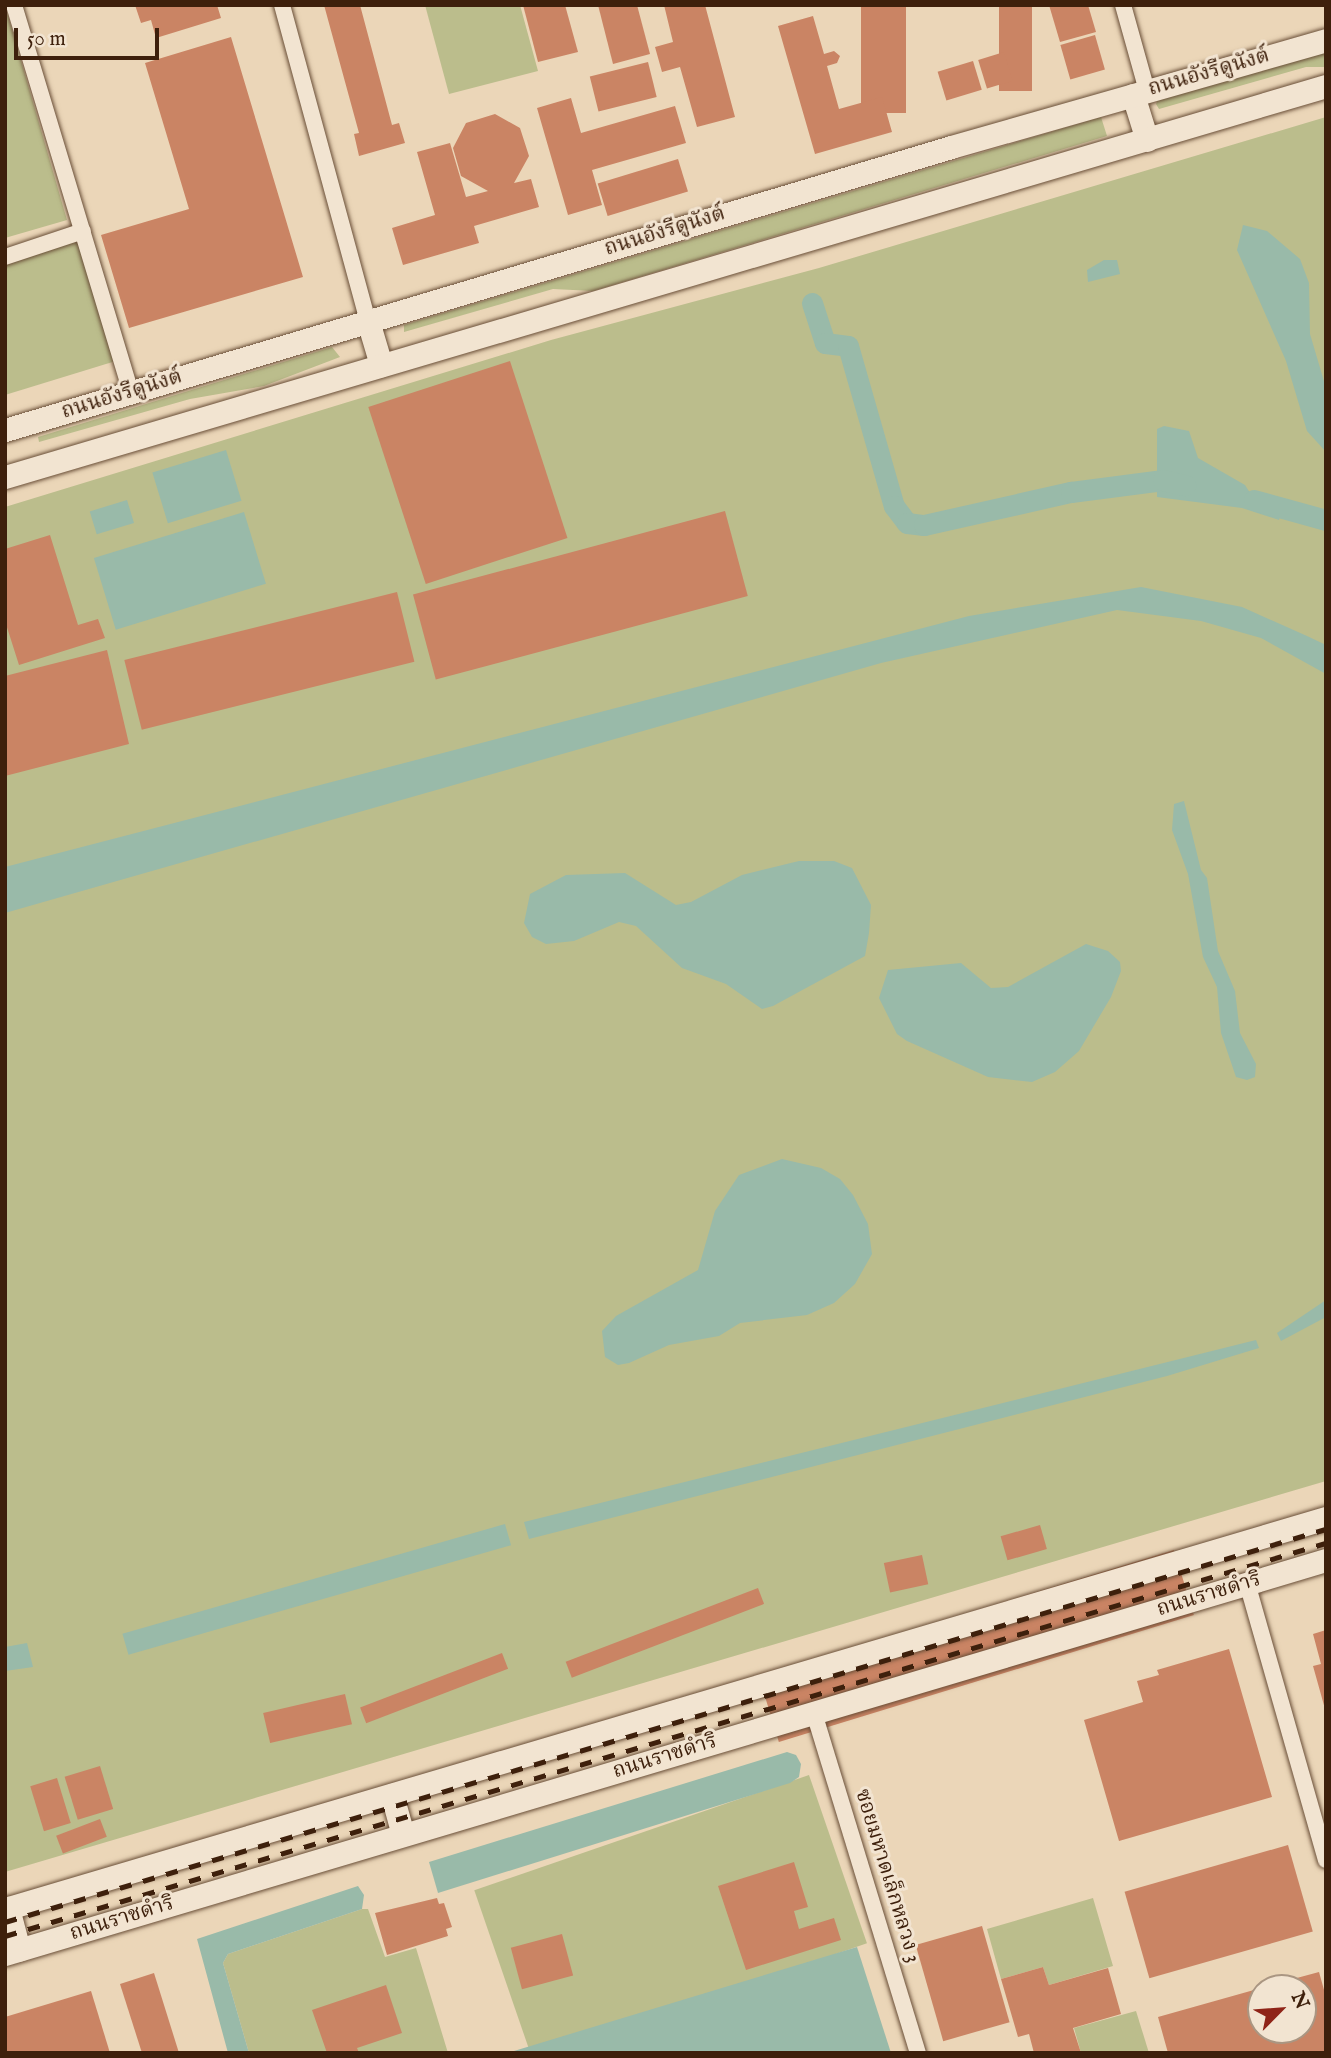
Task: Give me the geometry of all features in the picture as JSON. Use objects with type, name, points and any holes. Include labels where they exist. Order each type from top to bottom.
[{"type":"main road","name":"ถนนอังรีดูนังต์","points":[[5,430],[1326,40]]},
{"type":"main road","points":[[5,477],[1326,86]]},
{"type":"main road","points":[[1140,93],[1147,141]]},
{"type":"main road","points":[[368,321],[380,365]]},
{"type":"main road","name":"ถนนราชดำริ","points":[[7,1909],[1326,1518]]},
{"type":"main road","points":[[1235,1545],[1247,1583]]},
{"type":"main road","name":"ถนนราชดำริ","points":[[12,1952],[1326,1560]]},
{"type":"main road","points":[[392,1795],[403,1835]]},
{"type":"main road","points":[[7,1909],[12,1952]]},
{"type":"street","points":[[15,5],[131,392]]},
{"type":"street","points":[[282,5],[368,321]]},
{"type":"street","points":[[1124,5],[1140,93]]},
{"type":"street","points":[[5,257],[83,231]]},
{"type":"street","points":[[1247,1583],[1326,1860]]},
{"type":"street","name":"ซอยมหาดเล็กหลวง 3","points":[[814,1713],[918,2053]]},
{"type":"green space","points":[[5,5],[67,220],[5,238]]},
{"type":"green space","points":[[425,5],[520,5],[538,71],[449,94]]},
{"type":"green space","points":[[1326,52],[1326,67],[1306,67],[1159,109],[1156,104],[1158,99]]},
{"type":"green space","points":[[1101,117],[1107,136],[593,291],[553,289],[404,332],[404,325]]},
{"type":"green space","points":[[1326,117],[1326,1481],[5,1872],[5,507],[551,340],[819,268]]},
{"type":"green space","points":[[81,238],[119,360],[5,395],[5,262]]},
{"type":"green space","points":[[332,347],[340,357],[264,386],[190,399],[39,442],[38,437]]},
{"type":"green space","points":[[809,1775],[867,1943],[548,2053],[530,2053],[474,1890]]},
{"type":"green space","points":[[1093,1898],[1113,1966],[1049,1985],[1043,1967],[1001,1979],[987,1929]]},
{"type":"green space","points":[[368,1909],[385,1957],[416,1948],[448,2053],[249,2053],[223,1963],[228,1954]]},
{"type":"green space","points":[[1136,2011],[1149,2053],[1081,2053],[1074,2028]]},
{"type":"shaded area","points":[[1243,225],[1267,231],[1300,259],[1309,283],[1310,334],[1326,388],[1326,452],[1307,431],[1286,361],[1237,250]]},
{"type":"shaded area","points":[[1104,260],[1117,260],[1120,274],[1088,282],[1087,270]]},
{"type":"shaded area","points":[[1164,426],[1189,431],[1198,458],[1245,485],[1252,496],[1283,503],[1279,520],[1242,508],[1157,497],[1157,429]]},
{"type":"shaded area","points":[[226,450],[241,501],[168,523],[152,473]]},
{"type":"shaded area","points":[[127,500],[134,523],[97,534],[90,511]]},
{"type":"shaded area","points":[[244,512],[266,584],[116,630],[94,558]]},
{"type":"shaded area","points":[[1141,587],[1242,607],[1307,636],[1326,645],[1326,674],[1261,638],[1201,621],[1117,610],[881,663],[5,913],[5,867],[969,616]]},
{"type":"shaded area","points":[[1184,801],[1201,870],[1207,878],[1218,951],[1235,991],[1240,1033],[1256,1064],[1255,1077],[1247,1080],[1236,1077],[1221,1033],[1217,987],[1203,957],[1188,874],[1172,830],[1174,804]]},
{"type":"shaded area","points":[[799,861],[834,861],[852,868],[871,905],[865,956],[773,1006],[762,1009],[726,984],[682,968],[636,926],[619,922],[574,941],[546,944],[532,937],[524,923],[530,894],[566,875],[625,873],[676,905],[691,902],[742,875]]},
{"type":"shaded area","points":[[1086,944],[1108,951],[1120,962],[1121,971],[1111,997],[1079,1051],[1055,1072],[1032,1082],[988,1077],[907,1041],[897,1034],[879,998],[888,970],[961,963],[991,988],[1008,987]]},
{"type":"shaded area","points":[[782,1159],[821,1168],[840,1179],[853,1195],[868,1224],[872,1254],[855,1284],[834,1303],[807,1315],[740,1323],[719,1336],[669,1345],[629,1363],[618,1365],[605,1357],[602,1331],[616,1316],[698,1270],[715,1211],[739,1175]]},
{"type":"shaded area","points":[[1326,1300],[1326,1317],[1281,1341],[1277,1333]]},
{"type":"shaded area","points":[[1256,1340],[1259,1348],[1167,1376],[529,1539],[524,1522]]},
{"type":"shaded area","points":[[505,1524],[511,1545],[128,1655],[122,1634]]},
{"type":"shaded area","points":[[27,1643],[33,1667],[5,1671],[5,1647]]},
{"type":"shaded area","points":[[787,1752],[796,1755],[801,1764],[799,1777],[790,1783],[438,1893],[429,1862]]},
{"type":"shaded area","points":[[358,1886],[364,1895],[362,1909],[228,1954],[223,1963],[249,2053],[228,2053],[197,1939]]},
{"type":"shaded area","points":[[857,1947],[891,2053],[509,2053],[514,2051]]},
{"type":"building","points":[[135,5],[217,5],[221,18],[156,38],[151,20],[141,23]]},
{"type":"building","points":[[324,5],[360,5],[392,125],[399,123],[405,143],[359,156],[354,134],[359,133]]},
{"type":"building","points":[[523,5],[565,5],[578,52],[538,62]]},
{"type":"building","points":[[598,5],[637,5],[650,54],[613,64]]},
{"type":"building","points":[[664,5],[705,5],[735,117],[697,127],[680,67],[662,72],[655,47],[673,42]]},
{"type":"building","points":[[861,5],[906,5],[906,113],[861,113]]},
{"type":"building","points":[[999,5],[1032,5],[1032,91],[999,91]]},
{"type":"building","points":[[1049,5],[1088,5],[1096,32],[1060,42]]},
{"type":"building","points":[[813,16],[824,54],[834,51],[840,56],[837,63],[827,66],[839,109],[882,97],[892,132],[815,154],[778,26]]},
{"type":"building","points":[[1095,35],[1105,70],[1070,80],[1060,45]]},
{"type":"building","points":[[231,37],[303,277],[129,328],[101,235],[189,209],[145,63]]},
{"type":"building","points":[[1004,52],[1013,81],[987,89],[978,60]]},
{"type":"building","points":[[973,61],[982,90],[946,101],[938,72]]},
{"type":"building","points":[[648,62],[657,97],[598,111],[590,77]]},
{"type":"building","points":[[571,98],[581,133],[675,106],[686,143],[592,170],[602,205],[568,215],[537,108]]},
{"type":"building","points":[[495,114],[520,128],[529,156],[514,183],[531,179],[539,207],[474,226],[479,243],[403,265],[392,228],[435,215],[417,152],[450,143],[466,197],[488,191],[461,176],[453,148],[466,123]]},
{"type":"building","points":[[678,159],[688,192],[608,216],[598,184]]},
{"type":"building","points":[[510,361],[567,538],[426,584],[368,407]]},
{"type":"building","points":[[725,511],[748,596],[436,680],[413,595]]},
{"type":"building","points":[[50,535],[78,625],[98,619],[105,638],[19,665],[5,621],[5,549]]},
{"type":"building","points":[[397,592],[414,662],[142,730],[124,660]]},
{"type":"building","points":[[107,650],[129,744],[5,776],[5,676]]},
{"type":"building","points":[[1040,1525],[1047,1549],[1007,1560],[1001,1536]]},
{"type":"building","points":[[1174,1550],[1194,1615],[779,1742],[759,1677]]},
{"type":"building","points":[[922,1555],[928,1584],[890,1592],[884,1563]]},
{"type":"building","points":[[758,1588],[764,1604],[572,1678],[566,1662]]},
{"type":"building","points":[[1326,1630],[1325,1709],[1313,1666],[1321,1664],[1313,1634]]},
{"type":"building","points":[[1229,1649],[1272,1797],[1119,1841],[1084,1720],[1143,1702],[1137,1681],[1159,1675],[1157,1670]]},
{"type":"building","points":[[502,1653],[508,1669],[366,1723],[360,1707]]},
{"type":"building","points":[[345,1694],[352,1724],[270,1743],[263,1713]]},
{"type":"building","points":[[100,1766],[113,1809],[78,1820],[65,1777]]},
{"type":"building","points":[[57,1778],[71,1823],[44,1831],[30,1786]]},
{"type":"building","points":[[100,1819],[107,1837],[63,1854],[56,1836]]},
{"type":"building","points":[[1288,1845],[1313,1932],[1149,1978],[1125,1892]]},
{"type":"building","points":[[794,1862],[808,1907],[794,1911],[799,1929],[834,1918],[841,1940],[746,1970],[718,1886]]},
{"type":"building","points":[[437,1898],[439,1904],[444,1903],[452,1927],[446,1929],[448,1936],[387,1955],[375,1913]]},
{"type":"building","points":[[982,1926],[1010,2022],[943,2041],[916,1945]]},
{"type":"building","points":[[562,1934],[573,1976],[522,1989],[511,1948]]},
{"type":"building","points":[[1043,1967],[1049,1985],[1108,1968],[1121,2014],[1073,2028],[1081,2053],[1034,2053],[1029,2034],[1018,2037],[1001,1979]]},
{"type":"building","points":[[1319,1972],[1326,1997],[1326,2053],[1168,2053],[1158,2017],[1247,1992],[1247,2044],[1317,2044],[1317,1974],[1312,1974]]},
{"type":"building","points":[[154,1973],[179,2053],[142,2053],[120,1984]]},
{"type":"building","points":[[386,1985],[402,2033],[357,2048],[359,2053],[327,2053],[312,2010]]},
{"type":"building","points":[[91,1991],[110,2053],[5,2053],[5,2017]]},
{"type":"waterway","points":[[812,303],[825,343],[848,346],[894,506],[907,523],[924,525],[1071,492],[1163,480],[1185,485]]},
{"type":"waterway","points":[[1254,500],[1326,520]]},
{"type":"railway","points":[[5,1922],[1326,1529]]},
{"type":"railway","points":[[5,1936],[1326,1543]]}]
